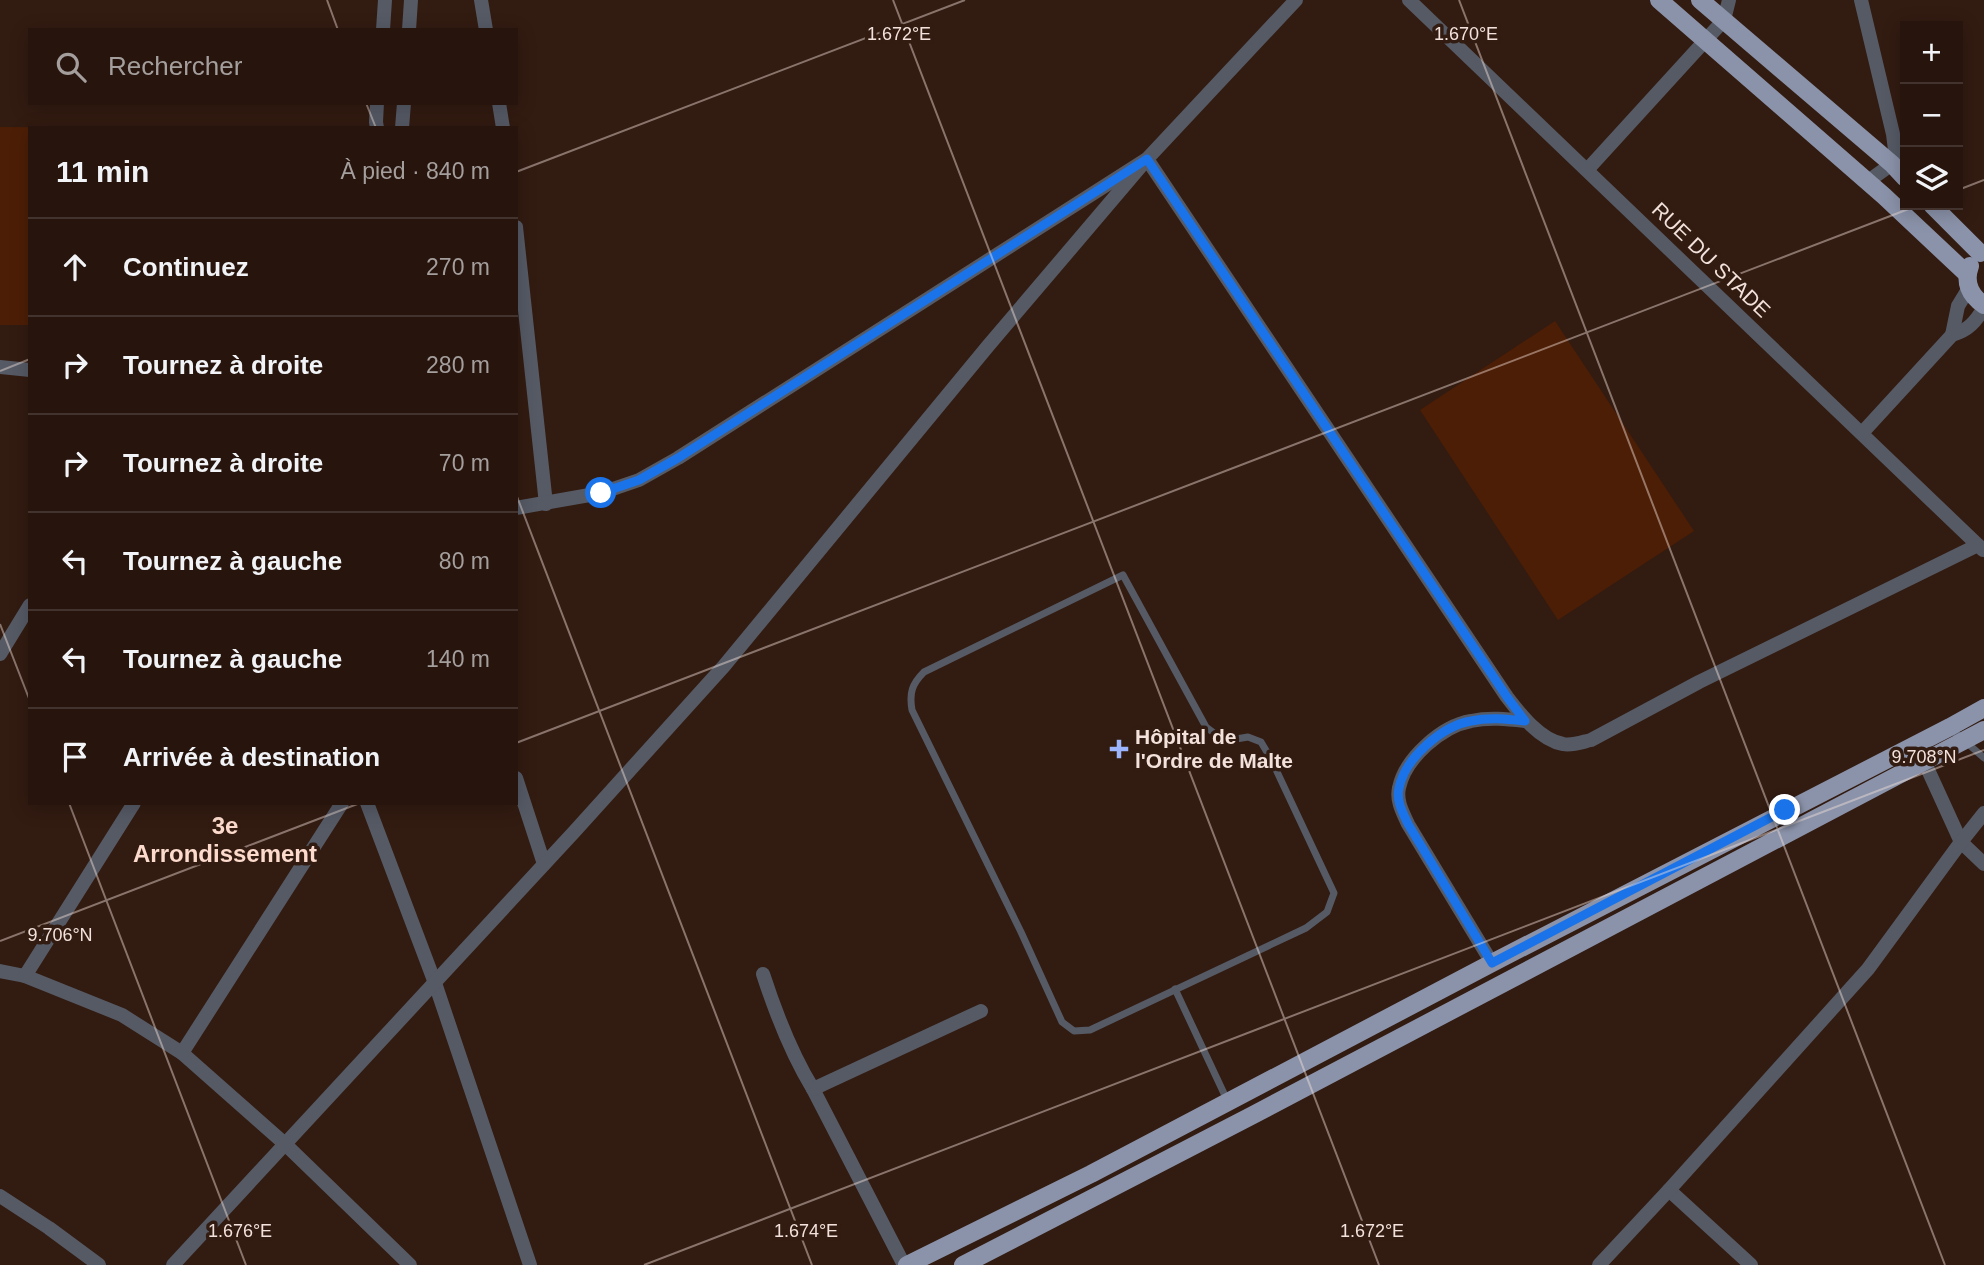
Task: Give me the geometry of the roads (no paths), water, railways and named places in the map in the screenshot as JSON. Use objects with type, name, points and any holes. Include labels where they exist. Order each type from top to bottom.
[{"type":"main road","points":[[1659,0],[1867,181],[1968,281],[1975,298],[1984,306]]},
{"type":"main road","points":[[1700,0],[1900,173]]},
{"type":"main road","points":[[1937,210],[1982,252],[1974,259],[1968,281]]},
{"type":"main road","points":[[905,1265],[1091,1174],[1984,708]]},
{"type":"main road","points":[[963,1265],[1984,730]]},
{"type":"street","points":[[383,28],[385,0]]},
{"type":"street","points":[[409,28],[411,0]]},
{"type":"street","points":[[481,0],[486,28]]},
{"type":"street","points":[[173,1265],[724,666],[988,346],[1147,159],[1296,0]]},
{"type":"street","name":"RUE DU STADE","points":[[1409,0],[1981,548]]},
{"type":"street","points":[[1587,170],[1724,20],[1729,0]]},
{"type":"street","points":[[1861,0],[1895,150],[1892,164],[1867,181]]},
{"type":"street","points":[[377,105],[377,126]]},
{"type":"street","points":[[402,126],[404,105]]},
{"type":"street","points":[[499,105],[503,126]]},
{"type":"street","points":[[518,508],[601,493],[639,480],[678,458],[1147,159]]},
{"type":"street","points":[[1147,159],[1499,686],[1525,721],[1552,740],[1564,744],[1591,740],[1699,682],[1981,548]]},
{"type":"street","points":[[518,245],[546,503]]},
{"type":"street","points":[[1862,433],[1952,335],[1958,306],[1968,281]]},
{"type":"street","points":[[1952,335],[1965,332],[1984,306]]},
{"type":"street","points":[[0,367],[28,370]]},
{"type":"street","points":[[0,654],[28,608]]},
{"type":"street","points":[[1492,963],[1408,824],[1400,806],[1399,788],[1408,769],[1425,746],[1448,729],[1469,721],[1495,718],[1525,721]]},
{"type":"street","points":[[1923,741],[1924,761],[1961,842],[1984,864]]},
{"type":"street","points":[[518,784],[544,864]]},
{"type":"street","points":[[25,976],[133,805]]},
{"type":"street","points":[[182,1053],[341,805]]},
{"type":"street","points":[[368,805],[435,983],[530,1265]]},
{"type":"street","points":[[1599,1265],[1868,969],[1984,813]]},
{"type":"street","points":[[0,971],[25,976],[121,1015],[182,1053],[285,1144],[410,1265]]},
{"type":"street","points":[[763,974],[800,1067],[905,1265]]},
{"type":"street","points":[[813,1089],[981,1011]]},
{"type":"street","points":[[1669,1190],[1751,1265]]},
{"type":"street","points":[[0,1196],[99,1265]]},
{"type":"lane","points":[[1123,575],[1206,727],[1217,736],[1230,740],[1248,737],[1261,743],[1334,893],[1327,912],[1306,928],[1175,989],[1090,1030],[1074,1031],[1062,1022],[912,710],[910,698],[913,684],[924,672],[1123,575]]},
{"type":"lane","points":[[1950,727],[1984,758]]},
{"type":"lane","points":[[1175,989],[1228,1102]]},
{"type":"place","name":"Hôpital de l'Ordre de Malte","points":[[1119,749]]},
{"type":"district","name":"3e Arrondissement","points":[[225,840]]}]
